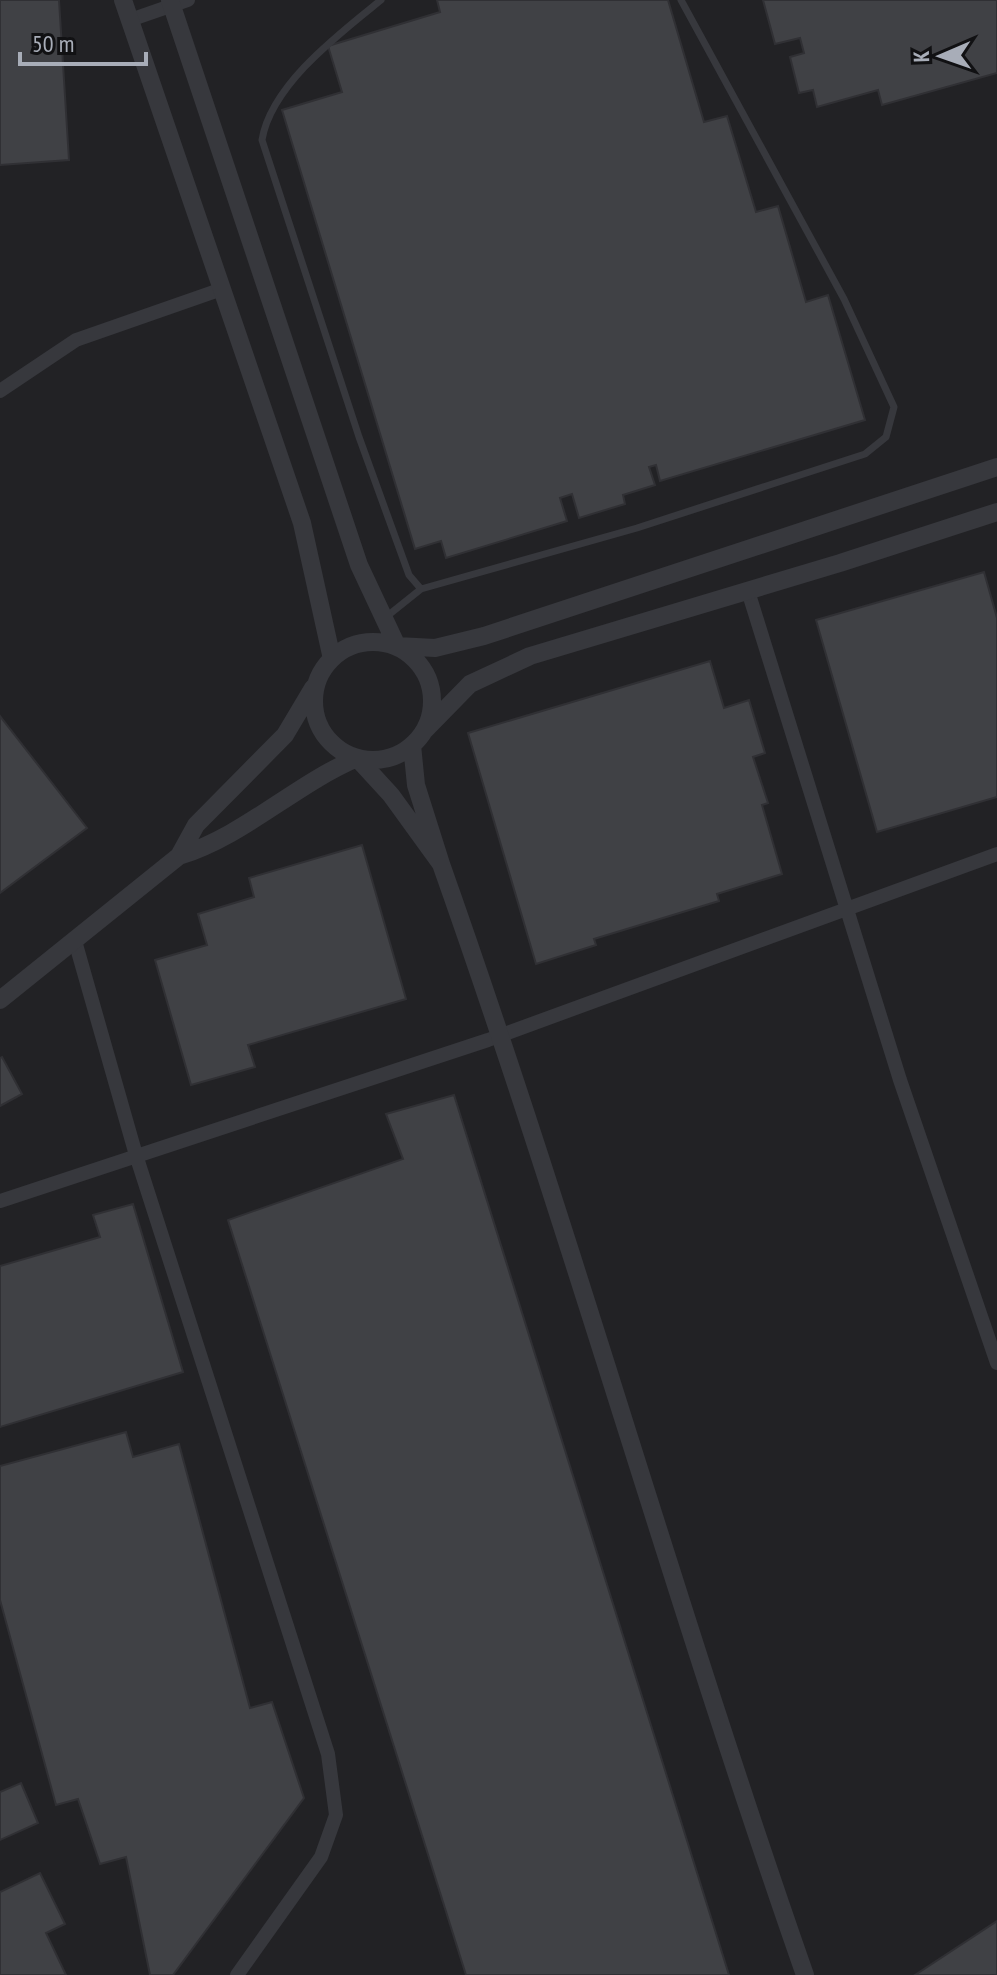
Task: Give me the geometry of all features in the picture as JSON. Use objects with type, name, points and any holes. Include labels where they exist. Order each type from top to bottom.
[{"type":"street","points":[[123,0],[302,523],[332,659]]},
{"type":"street","points":[[130,20],[177,2],[359,565],[397,646],[413,657],[425,673],[431,691],[431,711],[425,730]]},
{"type":"street","points":[[0,391],[76,340],[222,289]]},
{"type":"street","points":[[0,1000],[179,856],[196,825],[285,735],[332,659],[358,643],[378,641],[397,646],[435,648],[484,636],[997,467]]},
{"type":"street","points":[[317,681],[313,700],[316,720],[325,737],[340,751],[357,758],[377,760],[396,756],[412,745],[470,684],[530,656],[997,512]]},
{"type":"street","points":[[748,591],[900,1080],[997,1363]]},
{"type":"street","points":[[412,745],[416,785],[441,864],[502,1035],[736,1778],[805,1975]]},
{"type":"street","points":[[179,856],[208,847],[321,774],[357,758]]},
{"type":"street","points":[[357,758],[391,795],[441,864]]},
{"type":"street","points":[[0,1201],[502,1035],[997,854]]},
{"type":"street","points":[[75,941],[136,1155],[328,1754],[336,1815],[321,1857],[237,1975]]},
{"type":"lane","points":[[381,0],[321,50],[266,117],[262,140],[359,437],[409,575],[421,589]]},
{"type":"lane","points":[[384,618],[421,589],[637,528],[865,454],[886,437],[894,407],[844,299],[681,0]]},
{"type":"shaded area","points":[[0,0],[997,0],[997,1975],[0,1975]]},
{"type":"building","points":[[0,0],[59,0],[69,160],[0,165]]},
{"type":"building","points":[[437,0],[668,0],[704,122],[727,116],[756,212],[778,206],[806,302],[828,295],[865,420],[660,481],[656,465],[649,467],[655,485],[623,495],[625,504],[579,518],[572,494],[560,498],[567,521],[446,558],[441,541],[415,549],[282,110],[342,92],[328,46],[440,12]]},
{"type":"building","points":[[763,0],[997,0],[997,73],[882,105],[878,90],[817,107],[813,90],[799,93],[790,57],[804,53],[800,38],[775,44]]},
{"type":"building","points":[[984,572],[997,618],[997,797],[877,832],[816,620]]},
{"type":"building","points":[[710,661],[724,708],[749,700],[765,753],[753,757],[768,803],[762,805],[782,874],[717,894],[719,901],[594,939],[596,945],[536,964],[468,733]]},
{"type":"building","points":[[0,716],[87,828],[0,893]]},
{"type":"building","points":[[362,845],[406,999],[248,1045],[255,1067],[191,1085],[155,960],[207,945],[198,914],[254,897],[249,878]]},
{"type":"building","points":[[0,1058],[22,1094],[0,1106]]},
{"type":"building","points":[[454,1095],[729,1975],[466,1975],[228,1220],[403,1159],[386,1114]]},
{"type":"building","points":[[133,1204],[183,1372],[0,1427],[0,1266],[100,1237],[93,1215]]},
{"type":"building","points":[[126,1432],[133,1457],[179,1444],[250,1708],[272,1702],[304,1798],[173,1975],[150,1975],[126,1857],[100,1864],[78,1799],[56,1805],[0,1600],[0,1466]]},
{"type":"building","points":[[21,1783],[38,1823],[0,1840],[0,1792]]},
{"type":"building","points":[[40,1873],[65,1924],[46,1933],[66,1975],[0,1975],[0,1892]]},
{"type":"building","points":[[997,1921],[997,1975],[915,1975]]}]
